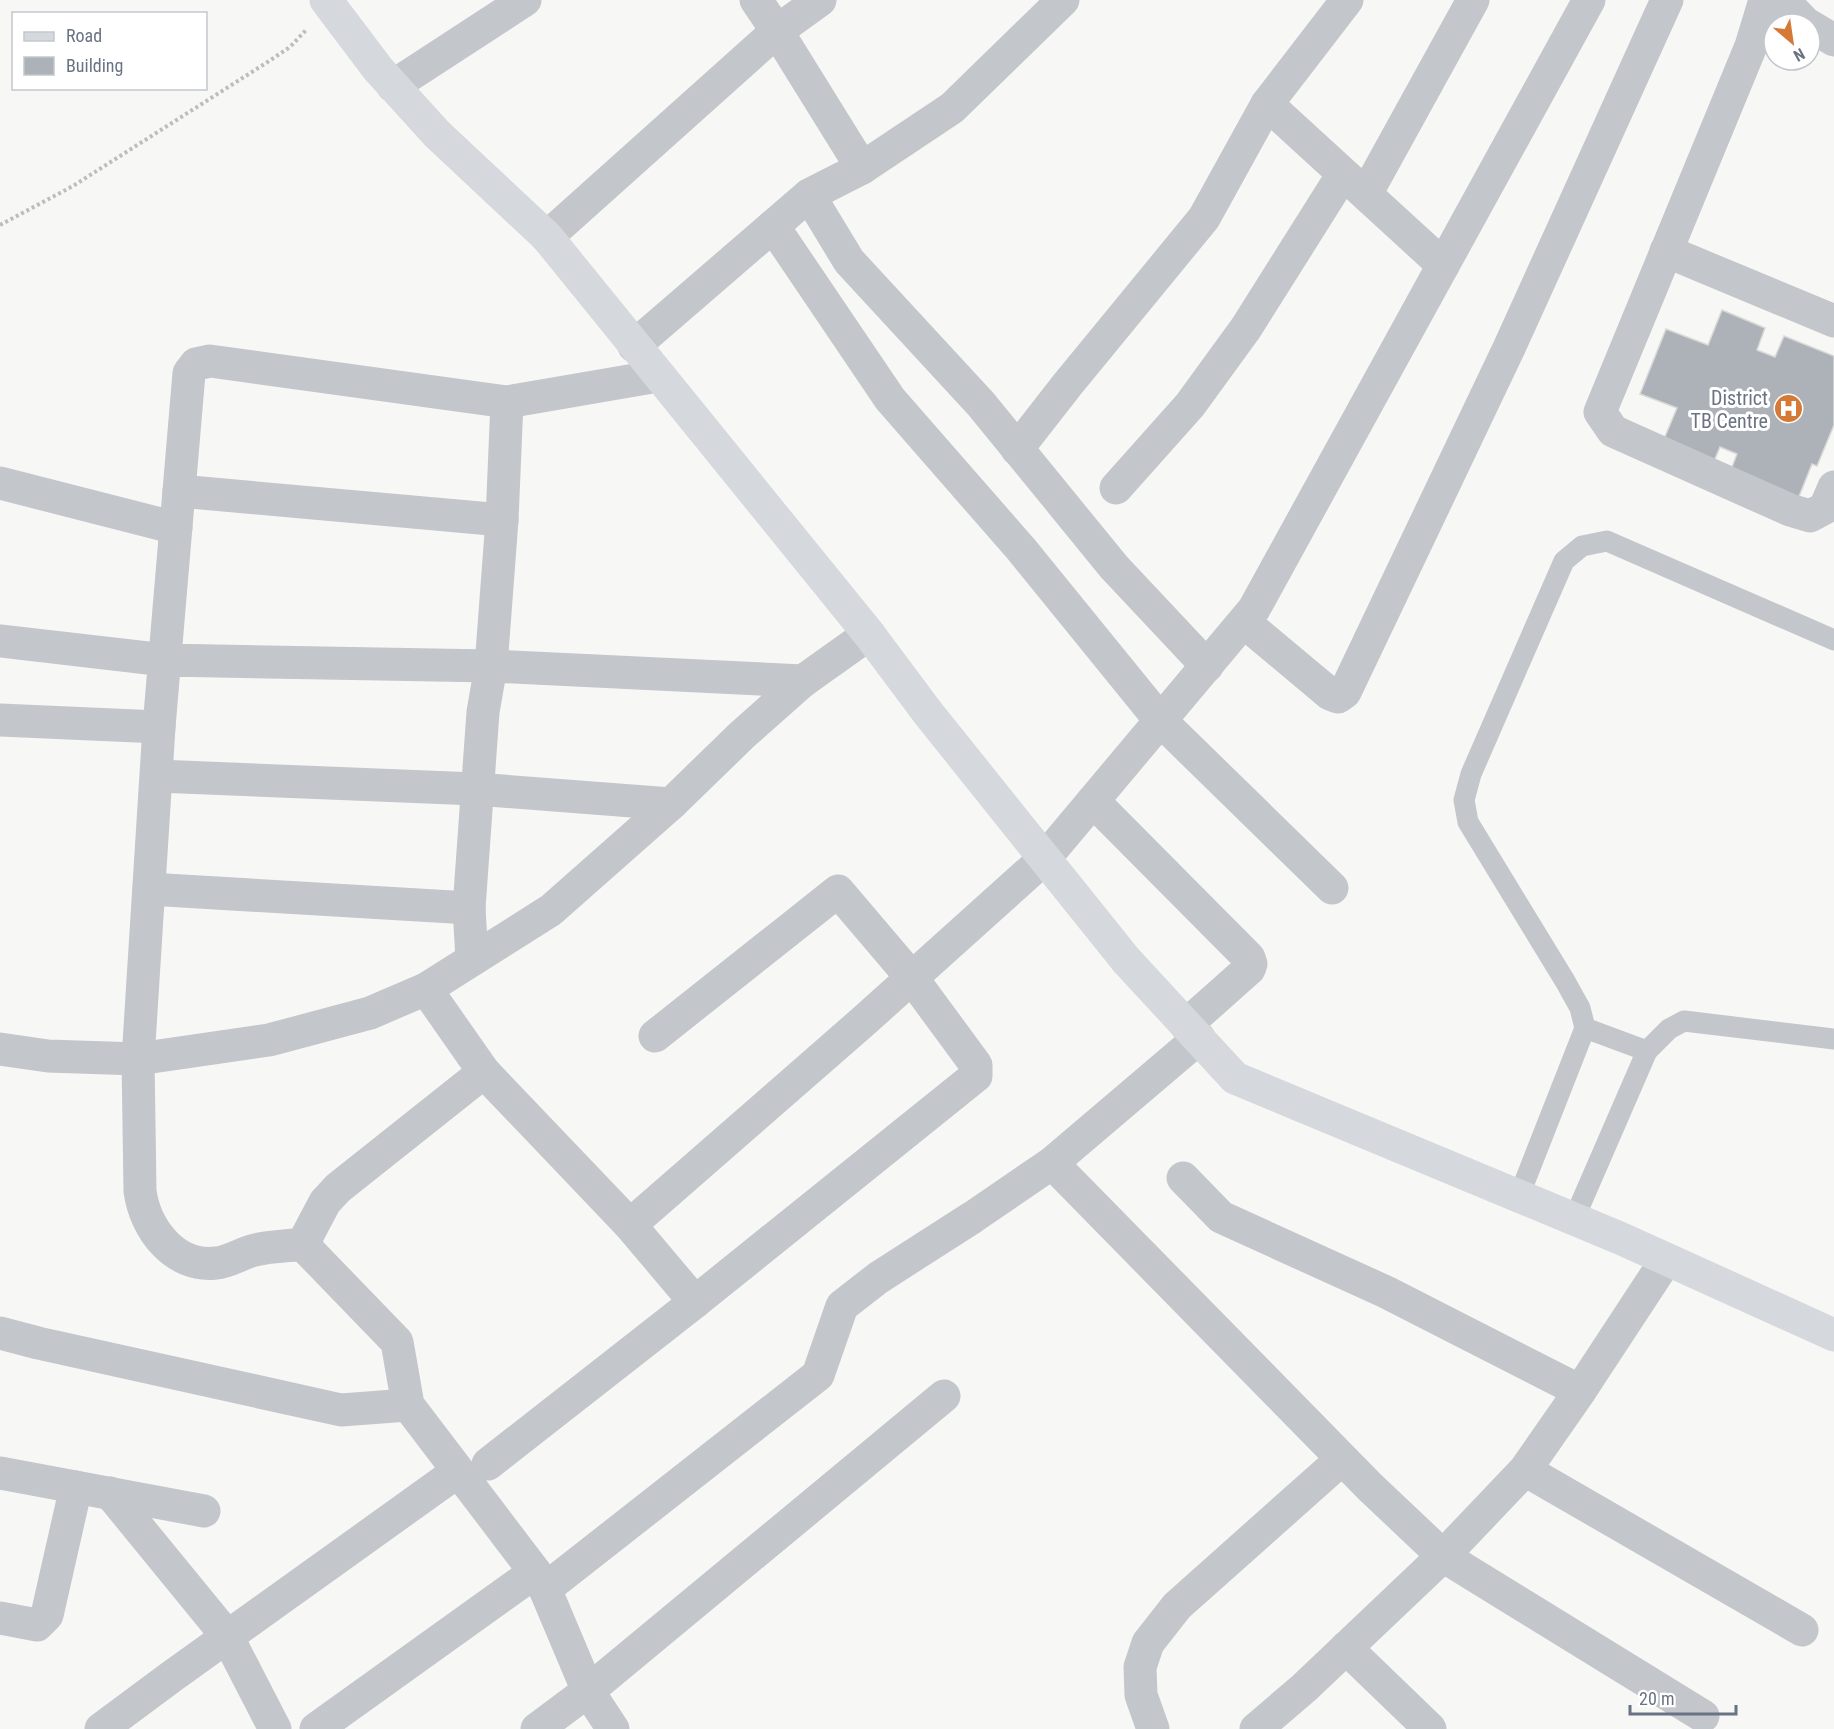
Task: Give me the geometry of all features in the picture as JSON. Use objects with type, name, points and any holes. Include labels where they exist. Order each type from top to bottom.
[{"type":"street","points":[[377,66],[525,0]]},
{"type":"street","points":[[756,0],[862,168]]},
{"type":"street","points":[[547,237],[777,31],[820,0]]},
{"type":"street","points":[[634,346],[809,195],[862,168],[952,108],[1063,0]]},
{"type":"street","points":[[1017,449],[1204,218],[1267,104],[1347,0]]},
{"type":"street","points":[[1116,488],[1190,405],[1355,184],[1473,0]]},
{"type":"street","points":[[630,1225],[1045,858],[1244,622],[1254,609],[1589,0]]},
{"type":"street","points":[[1244,622],[1330,694],[1338,697],[1345,692],[1498,369],[1667,0]]},
{"type":"street","points":[[1765,0],[1750,46],[1600,412],[1613,432],[1790,510],[1809,516],[1825,508],[1834,487]]},
{"type":"street","points":[[1783,0],[1794,12]]},
{"type":"street","points":[[318,12],[377,66],[437,134],[547,237],[869,634],[928,713],[1126,960],[1235,1078],[1574,1219],[1834,1335]]},
{"type":"street","points":[[1267,104],[1443,265]]},
{"type":"street","points":[[809,195],[849,261],[981,404],[1114,567],[1207,666]]},
{"type":"street","points":[[772,226],[890,399],[1021,549],[1160,720],[1332,888]]},
{"type":"street","points":[[1666,251],[1834,321]]},
{"type":"street","points":[[306,1244],[254,1250],[215,1263],[191,1261],[172,1252],[156,1233],[142,1206],[138,1059],[159,727],[189,373],[196,364],[210,361],[507,402],[658,376]]},
{"type":"street","points":[[472,959],[469,908],[476,789],[490,666],[502,520],[507,402]]},
{"type":"street","points":[[0,483],[176,528]]},
{"type":"street","points":[[179,491],[502,520]]},
{"type":"street","points":[[0,1049],[48,1056],[138,1059],[269,1040],[370,1013],[426,989],[551,910],[671,804],[742,735],[803,681],[869,634]]},
{"type":"street","points":[[0,640],[165,660],[490,666],[803,681]]},
{"type":"street","points":[[0,720],[159,727]]},
{"type":"street","points":[[157,776],[476,789],[671,804]]},
{"type":"street","points":[[316,1729],[540,1580],[818,1375],[842,1306],[878,1278],[973,1217],[1052,1162],[1193,1031],[1249,969],[1251,964],[1249,958],[1093,801]]},
{"type":"street","points":[[148,889],[469,908]]},
{"type":"street","points":[[489,1464],[976,1076],[976,1065],[912,978],[838,891],[656,1036]]},
{"type":"street","points":[[426,989],[484,1072],[630,1225],[695,1302]]},
{"type":"street","points":[[484,1072],[338,1188],[325,1202],[306,1238],[306,1244],[308,1250],[397,1342],[408,1405],[540,1580],[588,1691],[613,1729]]},
{"type":"street","points":[[1052,1162],[1342,1459],[1443,1556],[1703,1716]]},
{"type":"street","points":[[1183,1178],[1221,1217],[1386,1292],[1580,1391]]},
{"type":"street","points":[[1256,1729],[1304,1688],[1443,1556],[1524,1470],[1580,1391],[1666,1260]]},
{"type":"street","points":[[0,1333],[341,1410],[408,1405]]},
{"type":"street","points":[[537,1729],[588,1691],[944,1396]]},
{"type":"street","points":[[1153,1729],[1141,1695],[1140,1667],[1148,1643],[1177,1606],[1342,1459]]},
{"type":"street","points":[[1524,1470],[1802,1630]]},
{"type":"street","points":[[101,1729],[457,1472]]},
{"type":"street","points":[[0,1473],[204,1511]]},
{"type":"street","points":[[0,1618],[38,1625],[48,1615],[76,1487]]},
{"type":"street","points":[[110,1493],[227,1636],[275,1729]]},
{"type":"street","points":[[1346,1648],[1430,1729]]},
{"type":"lane","points":[[1519,1196],[1585,1028],[1580,1008],[1565,981],[1468,822],[1464,800],[1472,774],[1564,561],[1582,546],[1606,541],[1834,640]]},
{"type":"lane","points":[[1574,1219],[1647,1051],[1669,1029],[1684,1021],[1834,1039]]},
{"type":"lane","points":[[1585,1028],[1647,1051]]},
{"type":"path","points":[[0,225],[73,186],[266,63],[304,33],[318,12]]},
{"type":"building","points":[[1722,310],[1765,328],[1757,350],[1775,357],[1784,336],[1834,356],[1834,425],[1817,466],[1812,464],[1798,499],[1730,472],[1737,454],[1720,447],[1712,466],[1661,446],[1677,408],[1640,394],[1666,329],[1708,345]]},
{"type":"place","name":"District TB Centre","points":[[1789,409]]}]
